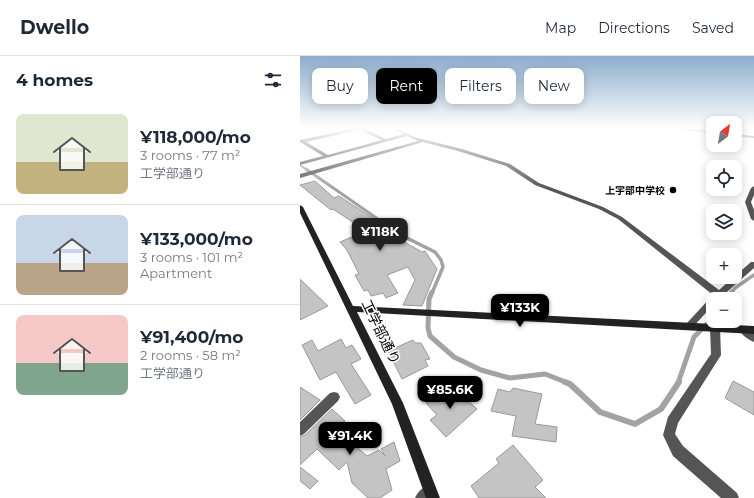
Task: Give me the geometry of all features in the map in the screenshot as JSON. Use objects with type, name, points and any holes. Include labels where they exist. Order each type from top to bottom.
[{"type":"street","points":[[314,149],[328,156]]},
{"type":"street","points":[[300,164],[357,149]]},
{"type":"street","points":[[300,176],[393,149]]},
{"type":"street","points":[[452,149],[508,165],[537,184],[608,211],[620,218],[708,292]]},
{"type":"street","points":[[754,188],[748,202],[754,219]]},
{"type":"street","name":"工学部通り","points":[[300,207],[352,309],[406,423],[428,496]]},
{"type":"street","points":[[722,292],[754,264]]},
{"type":"street","points":[[689,326],[706,308]]},
{"type":"street","points":[[352,309],[706,327]]},
{"type":"street","points":[[732,498],[678,451],[669,435],[672,421],[716,355],[715,328],[754,330]]},
{"type":"street","points":[[744,329],[754,338]]},
{"type":"street","points":[[300,430],[334,397]]},
{"type":"building","points":[[315,181],[334,198],[339,196],[400,236],[397,238],[422,252],[425,251],[437,269],[422,306],[403,305],[415,280],[408,267],[387,275],[398,293],[386,298],[383,293],[371,296],[368,290],[364,291],[355,275],[359,274],[347,250],[340,242],[366,231],[333,209],[331,210],[300,185]]},
{"type":"building","points":[[300,279],[328,306],[300,320]]},
{"type":"building","points":[[341,339],[346,348],[352,345],[361,359],[351,364],[371,395],[355,404],[336,372],[320,380],[302,345],[312,340],[318,351]]},
{"type":"building","points":[[413,340],[415,343],[421,343],[430,359],[425,360],[428,366],[402,379],[388,351]]},
{"type":"building","points":[[733,381],[754,392],[754,415],[725,398]]},
{"type":"building","points":[[450,384],[477,409],[446,437],[430,420],[437,415],[426,403]]},
{"type":"building","points":[[300,387],[320,400],[300,420]]},
{"type":"building","points":[[513,388],[542,394],[535,424],[557,427],[556,442],[512,436],[516,416],[491,411],[498,389],[510,392]]},
{"type":"building","points":[[332,409],[345,421],[336,429],[367,456],[379,450],[385,456],[381,449],[394,442],[400,461],[386,469],[392,490],[380,498],[368,498],[352,483],[347,462],[339,470],[317,449],[300,465],[300,437],[305,435]]},
{"type":"building","points":[[513,445],[543,480],[535,487],[546,498],[479,498],[471,486],[499,463],[496,459]]},
{"type":"building","points":[[300,467],[318,481],[310,489],[300,481]]},
{"type":"waterway","points":[[300,165],[307,170]]},
{"type":"waterway","points":[[306,169],[385,224]]},
{"type":"waterway","points":[[384,223],[403,236],[435,252],[441,260],[443,267],[432,293]]},
{"type":"waterway","points":[[732,292],[735,288],[754,275]]},
{"type":"waterway","points":[[432,292],[429,299],[428,328],[430,336],[454,357],[481,370],[510,378],[545,374],[568,383]]},
{"type":"waterway","points":[[678,383],[694,337],[706,325]]},
{"type":"waterway","points":[[565,382],[570,384],[600,412],[635,424],[661,409],[679,382]]},
{"type":"place","name":"上宇部中学校","points":[[673,190]]}]
